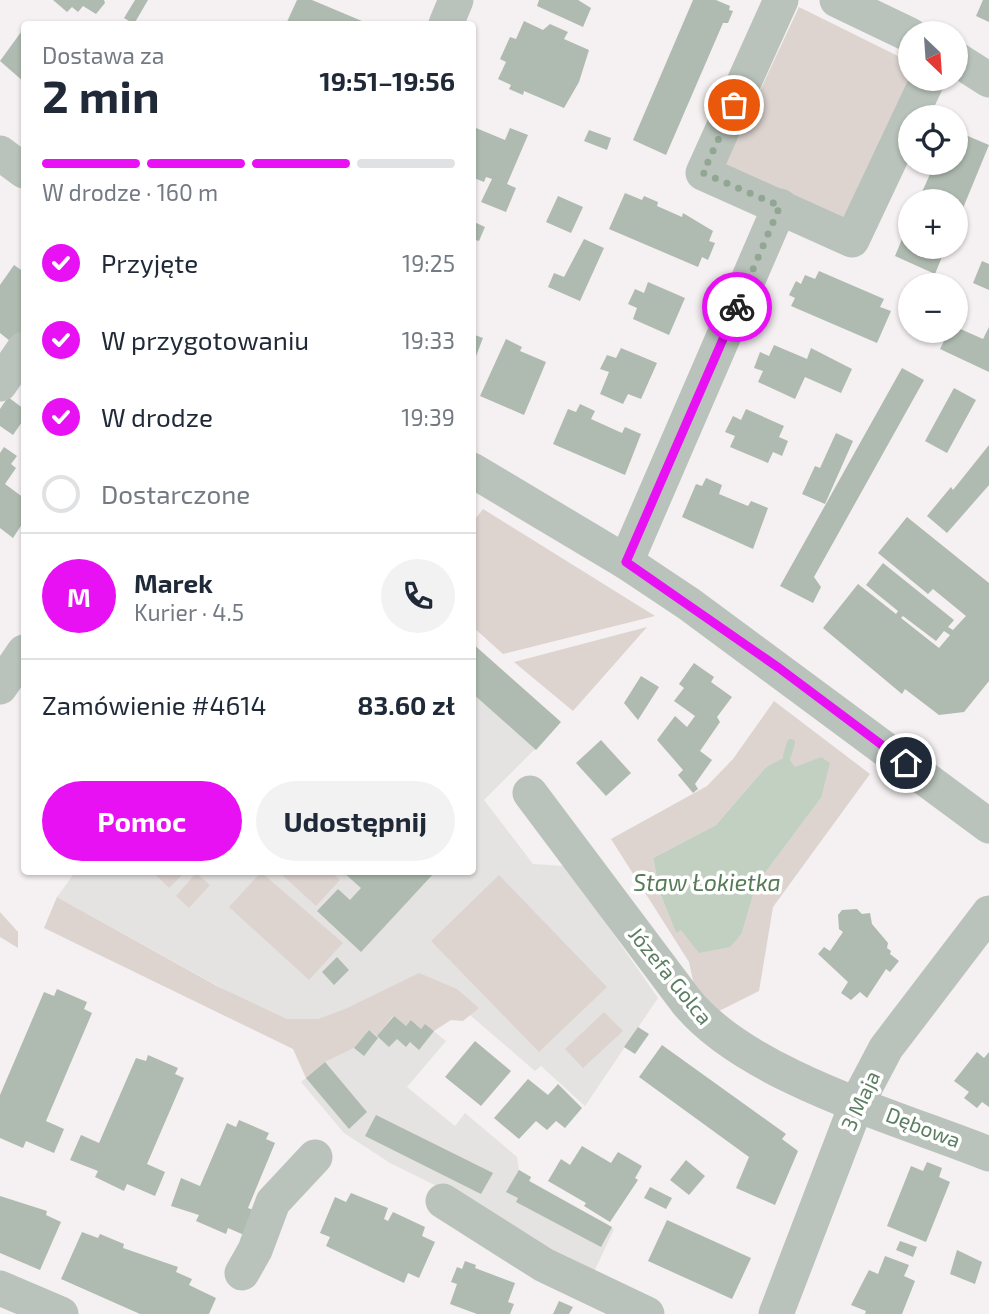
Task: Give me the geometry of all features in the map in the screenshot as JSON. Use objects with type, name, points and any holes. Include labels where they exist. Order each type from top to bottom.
[{"type":"street","points":[[447,21],[456,0]]},
{"type":"street","points":[[780,0],[703,173],[852,240],[922,91]]},
{"type":"street","points":[[837,0],[898,29]]},
{"type":"street","points":[[968,67],[989,80]]},
{"type":"street","points":[[0,153],[21,169]]},
{"type":"street","points":[[626,562],[780,206]]},
{"type":"street","points":[[0,384],[21,353]]},
{"type":"street","points":[[476,472],[626,562],[779,668],[989,826]]},
{"type":"street","points":[[0,687],[21,656]]},
{"type":"street","name":"Józefa Golca","points":[[530,793],[701,1020],[741,1049],[823,1091],[857,1103]]},
{"type":"street","name":"3 Maja","points":[[776,1314],[857,1103],[886,1048],[989,913]]},
{"type":"street","name":"Dębowa","points":[[857,1103],[989,1154]]},
{"type":"street","points":[[242,1273],[255,1250],[273,1202],[315,1157]]},
{"type":"street","points":[[443,1201],[544,1265],[647,1314]]},
{"type":"street","points":[[0,1288],[61,1314]]},
{"type":"shaded area","points":[[799,7],[898,56],[898,91],[905,91],[847,225],[723,170]]},
{"type":"shaded area","points":[[483,509],[655,616],[503,654],[476,630],[476,518]]},
{"type":"shaded area","points":[[647,627],[573,711],[514,662]]},
{"type":"shaded area","points":[[476,696],[535,749],[484,800],[533,864],[566,866],[658,998],[585,1106],[541,1066],[535,1071],[449,997],[303,1033],[57,897],[73,875],[476,875]]},
{"type":"shaded area","points":[[774,701],[870,774],[773,907],[759,991],[717,1012],[694,985],[689,962],[611,839],[707,786],[733,759]],"holes":[[[786,757],[795,768],[821,757],[821,798],[756,885],[742,933],[681,929],[676,933],[660,893],[653,858],[716,825],[766,767]]]},
{"type":"shaded area","points":[[156,875],[182,875],[169,888]]},
{"type":"shaded area","points":[[194,875],[198,875],[210,885],[189,908],[176,896]]},
{"type":"shaded area","points":[[258,875],[264,875],[343,943],[309,980],[229,907]]},
{"type":"shaded area","points":[[282,875],[334,875],[340,880],[316,906]]},
{"type":"shaded area","points":[[499,875],[607,987],[539,1052],[431,941]]},
{"type":"shaded area","points":[[57,897],[217,986],[287,1019],[318,1019],[419,973],[457,989],[479,1008],[463,1021],[451,1020],[434,1031],[425,1024],[421,1029],[412,1020],[406,1026],[393,1016],[377,1036],[369,1030],[354,1048],[325,1062],[306,1078],[293,1049],[44,928]]},
{"type":"shaded area","points":[[0,912],[18,932],[18,948],[0,937]]},
{"type":"shaded area","points":[[604,1012],[623,1031],[583,1068],[565,1049]]},
{"type":"shaded area","points":[[394,1016],[425,1024],[446,1041],[407,1087],[455,1126],[465,1113],[517,1157],[519,1170],[531,1177],[530,1181],[614,1229],[594,1272],[539,1246],[463,1199],[390,1163],[344,1133],[301,1082],[325,1062],[354,1048],[369,1030],[377,1036]]},
{"type":"water","name":"Staw Łokietka","points":[[787,756],[795,767],[821,757],[830,763],[821,798],[756,885],[742,933],[730,947],[699,953],[681,930],[676,933],[660,893],[653,858],[716,825],[766,767]]},
{"type":"building","points":[[53,0],[104,0],[105,3],[96,14],[83,6],[78,12],[72,7],[67,12]]},
{"type":"building","points":[[135,0],[148,0],[136,21],[124,18]]},
{"type":"building","points":[[297,0],[312,0],[362,21],[287,21]]},
{"type":"building","points":[[539,0],[578,0],[591,8],[583,27],[537,6]]},
{"type":"building","points":[[693,0],[716,0],[730,6],[729,10],[733,11],[728,23],[723,23],[666,155],[633,140]]},
{"type":"building","points":[[983,0],[989,0],[989,22],[976,16]]},
{"type":"building","points":[[524,21],[543,30],[550,24],[568,32],[564,39],[589,50],[579,82],[564,108],[524,91],[523,95],[509,89],[511,85],[498,79],[506,62],[500,59],[510,37],[516,39]]},
{"type":"building","points":[[21,32],[21,79],[0,61]]},
{"type":"building","points":[[476,128],[505,140],[510,128],[528,135],[507,184],[516,188],[506,212],[481,202],[492,179],[486,177],[484,182],[476,179]]},
{"type":"building","points":[[589,130],[611,138],[607,150],[584,141]]},
{"type":"building","points":[[968,136],[989,145],[968,196],[968,189],[923,189],[930,175],[968,175]]},
{"type":"building","points":[[625,193],[642,200],[644,196],[658,202],[657,206],[682,217],[683,213],[713,231],[709,241],[715,243],[708,260],[702,257],[698,267],[609,229]]},
{"type":"building","points":[[558,196],[583,207],[571,233],[546,222]]},
{"type":"building","points":[[476,223],[485,227],[479,241],[476,240]]},
{"type":"building","points":[[584,239],[604,248],[580,301],[548,287],[554,273],[564,277]]},
{"type":"building","points":[[902,259],[941,259],[935,273]]},
{"type":"building","points":[[982,261],[989,264],[989,290],[973,283]]},
{"type":"building","points":[[14,265],[21,270],[21,336],[15,345],[0,333],[0,285]]},
{"type":"building","points":[[819,271],[884,299],[880,307],[891,311],[877,343],[791,306],[795,298],[789,295],[796,281],[801,284],[805,275],[815,279]]},
{"type":"building","points":[[648,282],[685,298],[669,335],[633,319],[637,308],[628,304],[635,289],[644,293]]},
{"type":"building","points":[[989,327],[989,372],[940,349],[943,343],[968,343],[968,332],[983,339]]},
{"type":"building","points":[[476,335],[483,338],[476,356]]},
{"type":"building","points":[[506,339],[522,347],[520,351],[546,362],[524,415],[480,396]]},
{"type":"building","points":[[774,345],[807,359],[811,348],[852,369],[841,393],[805,377],[795,399],[758,382],[763,371],[754,368],[760,352],[769,356]]},
{"type":"building","points":[[621,348],[657,363],[641,399],[628,394],[623,404],[600,394],[609,372],[600,369],[607,355],[616,358]]},
{"type":"building","points":[[902,368],[924,380],[814,577],[821,587],[813,603],[780,586]]},
{"type":"building","points":[[954,388],[976,400],[947,453],[925,441]]},
{"type":"building","points":[[8,397],[21,407],[21,423],[13,435],[0,426],[0,409]]},
{"type":"building","points":[[580,404],[595,411],[591,419],[622,433],[625,427],[641,434],[625,475],[553,444],[568,409],[576,412]]},
{"type":"building","points":[[746,409],[784,426],[779,437],[788,441],[782,456],[773,452],[768,463],[730,447],[735,436],[725,432],[733,416],[741,420]]},
{"type":"building","points":[[836,433],[853,441],[825,504],[802,494],[815,466],[820,468]]},
{"type":"building","points":[[989,445],[989,485],[947,533],[927,516],[951,487],[953,490]]},
{"type":"building","points":[[4,447],[17,456],[11,464],[16,468],[5,484],[21,496],[21,526],[13,538],[0,528],[0,453]]},
{"type":"building","points":[[706,478],[722,485],[719,494],[748,506],[751,501],[768,508],[753,549],[682,517],[696,484],[702,486]]},
{"type":"building","points":[[907,517],[989,583],[989,681],[964,712],[939,715],[905,689],[902,694],[823,628],[858,584],[896,614],[898,611],[866,585],[883,563],[954,620],[948,627],[953,630],[966,616],[933,589],[928,594],[878,553]],"holes":[[[903,616],[936,641],[944,631],[950,635],[939,648],[901,618]]]},
{"type":"building","points":[[476,647],[561,722],[536,750],[476,697]]},
{"type":"building","points":[[694,663],[714,677],[711,682],[732,697],[717,717],[720,722],[700,751],[712,760],[695,784],[698,789],[693,793],[678,775],[683,770],[657,740],[675,716],[687,727],[695,716],[674,701],[684,688],[679,684]]},
{"type":"building","points":[[641,676],[659,687],[638,720],[624,703]]},
{"type":"building","points":[[601,740],[631,773],[606,796],[576,763]]},
{"type":"building","points":[[346,875],[432,875],[361,952],[317,911],[338,889],[350,900],[361,888]]},
{"type":"building","points":[[857,909],[862,914],[870,913],[872,924],[888,943],[890,954],[899,961],[890,972],[886,969],[867,998],[860,992],[851,1000],[841,993],[848,982],[818,954],[824,947],[830,951],[843,932],[839,929],[838,915],[842,910]]},
{"type":"building","points":[[337,957],[349,970],[334,985],[322,972]]},
{"type":"building","points":[[57,989],[87,1002],[84,1009],[92,1013],[46,1121],[64,1129],[54,1153],[26,1141],[23,1148],[0,1138],[0,1095],[44,992],[54,996]]},
{"type":"building","points":[[394,1016],[406,1026],[411,1020],[421,1029],[425,1024],[434,1031],[419,1050],[410,1042],[406,1047],[397,1039],[389,1047],[377,1036]]},
{"type":"building","points":[[638,1027],[649,1034],[635,1054],[624,1047]]},
{"type":"building","points":[[369,1030],[378,1038],[364,1056],[354,1048]]},
{"type":"building","points":[[475,1041],[511,1071],[481,1106],[445,1077]]},
{"type":"building","points":[[662,1045],[786,1134],[782,1139],[798,1151],[775,1205],[736,1188],[749,1157],[639,1077]]},
{"type":"building","points":[[977,1052],[984,1058],[989,1052],[989,1107],[982,1102],[977,1108],[964,1098],[969,1092],[954,1081]]},
{"type":"building","points":[[148,1055],[178,1068],[175,1074],[184,1078],[147,1164],[165,1172],[155,1196],[127,1184],[124,1191],[95,1177],[98,1171],[70,1160],[81,1135],[99,1143],[136,1058],[146,1061]]},
{"type":"building","points":[[325,1062],[367,1112],[349,1129],[306,1078]]},
{"type":"building","points":[[528,1079],[548,1095],[558,1084],[582,1108],[565,1128],[556,1121],[547,1130],[536,1121],[519,1139],[494,1118]]},
{"type":"building","points":[[376,1115],[493,1173],[481,1194],[365,1136]]},
{"type":"building","points":[[239,1120],[269,1133],[266,1139],[275,1143],[248,1208],[261,1213],[251,1238],[228,1228],[226,1234],[196,1221],[199,1215],[171,1206],[181,1178],[200,1186],[227,1123],[236,1127]]},
{"type":"building","points":[[582,1146],[611,1163],[618,1152],[642,1166],[635,1178],[638,1180],[610,1222],[584,1206],[586,1203],[548,1181],[561,1159],[570,1165]]},
{"type":"building","points":[[686,1160],[705,1176],[689,1195],[670,1180]]},
{"type":"building","points":[[927,1162],[942,1168],[939,1177],[950,1182],[926,1242],[887,1226],[911,1166],[923,1171]]},
{"type":"building","points":[[519,1170],[531,1177],[529,1181],[612,1227],[601,1247],[516,1202],[518,1198],[506,1192]]},
{"type":"building","points":[[650,1187],[672,1198],[666,1209],[644,1198]]},
{"type":"building","points":[[351,1193],[388,1208],[384,1219],[388,1221],[393,1212],[425,1227],[422,1236],[435,1242],[419,1278],[408,1273],[404,1283],[326,1246],[330,1237],[320,1233],[335,1197],[346,1202]]},
{"type":"building","points":[[0,1196],[47,1211],[46,1215],[61,1222],[40,1270],[0,1253]]},
{"type":"building","points":[[667,1220],[751,1258],[732,1299],[648,1261]]},
{"type":"building","points":[[82,1232],[98,1238],[100,1234],[124,1244],[123,1248],[178,1267],[176,1272],[192,1279],[189,1285],[216,1298],[209,1314],[140,1314],[61,1279]]},
{"type":"building","points":[[900,1241],[917,1247],[913,1257],[896,1250]]},
{"type":"building","points":[[957,1250],[982,1262],[975,1284],[950,1274]]},
{"type":"building","points":[[885,1256],[909,1265],[904,1276],[915,1281],[902,1314],[865,1314],[866,1311],[851,1305],[869,1270],[878,1274]]},
{"type":"building","points":[[465,1261],[476,1265],[475,1268],[515,1283],[508,1302],[514,1304],[510,1314],[477,1314],[450,1304],[457,1284],[451,1282],[457,1267],[462,1269]]},
{"type":"building","points":[[559,1301],[573,1307],[569,1314],[553,1314]]},
{"type":"waterway","points":[[787,756],[791,743]]},
{"type":"way so far","points":[[734,105],[703,173],[780,206],[737,307]]},
{"type":"route","points":[[737,307],[626,562],[779,668],[906,763]]}]
